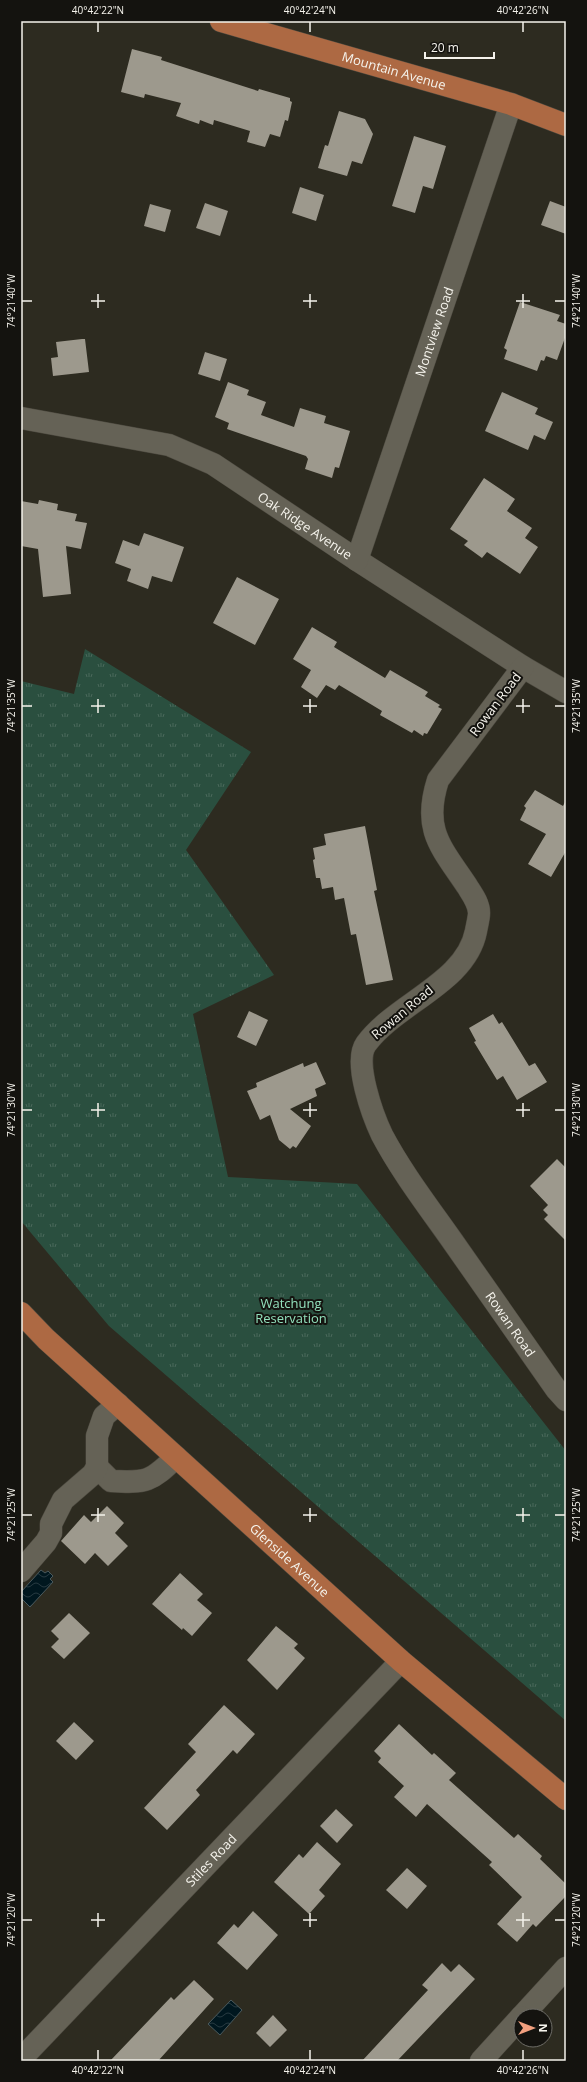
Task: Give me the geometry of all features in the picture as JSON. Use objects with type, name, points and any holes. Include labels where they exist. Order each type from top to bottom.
[{"type":"main road","name":"Mountain Avenue","points":[[221,21],[511,104],[566,125]]},
{"type":"main road","name":"Glenside Avenue","points":[[21,1313],[46,1339],[400,1661],[566,1799]]},
{"type":"street","name":"Montview Road","points":[[356,560],[511,104]]},
{"type":"street","name":"Oak Ridge Avenue","points":[[21,418],[169,445],[213,464],[356,560],[523,667],[566,692]]},
{"type":"street","name":"Rowan Road","points":[[523,667],[438,780],[432,799],[432,820],[436,840],[474,896],[479,912],[474,938],[460,966],[379,1028],[364,1046],[362,1061],[365,1087],[382,1134],[412,1184],[556,1389],[566,1400]]},
{"type":"street","points":[[21,1571],[46,1542],[51,1533],[51,1524],[62,1500],[93,1474],[97,1466],[97,1436],[104,1416],[118,1404]]},
{"type":"street","points":[[97,1466],[111,1481],[147,1480],[159,1473],[176,1457]]},
{"type":"street","name":"Stiles Road","points":[[21,2059],[400,1661]]},
{"type":"street","points":[[528,2008],[566,1968]]},
{"type":"street","points":[[481,2061],[513,2025]]},
{"type":"green space","name":"Watchung Reservation","points":[[85,649],[251,752],[186,850],[274,975],[193,1014],[228,1177],[357,1184],[566,1451],[566,1721],[109,1326],[21,1221],[21,681],[74,694]]},
{"type":"water","points":[[41,1570],[45,1573],[48,1571],[53,1576],[50,1579],[53,1582],[30,1607],[21,1598],[21,1592]]},
{"type":"water","points":[[231,2000],[242,2010],[220,2035],[208,2024]]},
{"type":"building","points":[[132,49],[162,57],[161,60],[258,91],[259,89],[290,98],[290,101],[292,102],[288,121],[285,120],[280,137],[270,134],[265,147],[247,142],[250,131],[214,120],[213,125],[200,120],[199,124],[176,116],[181,103],[145,94],[144,98],[121,92]]},
{"type":"building","points":[[339,111],[365,119],[373,134],[362,164],[352,161],[347,176],[318,168],[325,145],[328,146]]},
{"type":"building","points":[[414,136],[446,146],[433,189],[423,186],[415,213],[392,206]]},
{"type":"building","points":[[300,187],[324,195],[316,221],[292,213]]},
{"type":"building","points":[[550,201],[566,207],[566,234],[541,225]]},
{"type":"building","points":[[205,203],[228,211],[220,236],[196,228]]},
{"type":"building","points":[[150,204],[171,210],[165,232],[144,226]]},
{"type":"building","points":[[520,302],[560,315],[557,321],[566,324],[566,335],[557,360],[546,356],[544,361],[541,360],[537,371],[504,359],[507,350],[504,348]]},
{"type":"building","points":[[85,339],[89,372],[53,376],[51,358],[58,357],[56,342]]},
{"type":"building","points":[[205,352],[227,359],[220,381],[198,374]]},
{"type":"building","points":[[228,382],[249,390],[247,395],[266,402],[261,415],[294,427],[300,408],[326,416],[324,423],[350,431],[339,468],[335,467],[332,478],[305,469],[308,459],[306,456],[227,429],[229,423],[215,417]]},
{"type":"building","points":[[502,392],[538,408],[535,414],[553,422],[545,440],[534,435],[528,450],[485,431]]},
{"type":"building","points":[[484,478],[515,499],[507,511],[532,528],[525,538],[538,547],[520,574],[487,552],[482,558],[464,545],[468,541],[450,529]]},
{"type":"building","points":[[39,500],[58,504],[57,510],[77,514],[75,521],[87,523],[81,549],[66,546],[71,594],[43,597],[38,549],[21,546],[21,501],[38,504]]},
{"type":"building","points":[[144,533],[184,547],[172,582],[152,576],[148,589],[127,581],[131,569],[115,563],[123,540],[139,546]]},
{"type":"building","points":[[237,577],[279,599],[255,645],[213,623]]},
{"type":"building","points":[[312,627],[337,642],[334,647],[385,678],[390,670],[428,692],[425,696],[440,705],[438,707],[442,709],[427,734],[424,733],[423,736],[414,730],[412,733],[380,715],[382,711],[339,685],[335,690],[326,685],[317,698],[301,687],[311,670],[293,659]]},
{"type":"building","points":[[535,790],[563,806],[566,800],[566,851],[551,877],[528,864],[546,834],[520,820],[526,808],[524,806]]},
{"type":"building","points":[[365,826],[377,890],[374,891],[393,980],[366,985],[356,934],[351,935],[344,898],[335,900],[333,887],[322,889],[320,878],[316,878],[313,860],[315,859],[313,848],[326,845],[324,834]]},
{"type":"building","points":[[249,1011],[268,1020],[256,1046],[237,1037]]},
{"type":"building","points":[[493,1014],[499,1024],[502,1022],[529,1066],[535,1063],[547,1082],[517,1100],[503,1076],[497,1080],[474,1042],[476,1041],[469,1028]]},
{"type":"building","points":[[316,1062],[326,1084],[315,1089],[317,1096],[290,1109],[311,1126],[296,1148],[293,1146],[290,1149],[279,1140],[270,1115],[260,1120],[247,1091],[257,1087],[256,1083],[303,1063],[304,1067]]},
{"type":"building","points":[[557,1159],[566,1168],[566,1241],[544,1219],[548,1215],[543,1210],[548,1205],[530,1186]]},
{"type":"building","points":[[107,1506],[124,1523],[115,1533],[128,1546],[108,1566],[95,1553],[85,1564],[61,1541],[84,1515],[91,1522]]},
{"type":"building","points":[[180,1573],[203,1594],[197,1600],[212,1613],[192,1636],[183,1628],[182,1630],[152,1604]]},
{"type":"building","points":[[69,1613],[90,1633],[64,1659],[51,1647],[59,1639],[51,1631]]},
{"type":"building","points":[[276,1626],[298,1644],[294,1648],[305,1658],[277,1690],[247,1660]]},
{"type":"building","points":[[224,1705],[255,1734],[237,1754],[233,1750],[196,1790],[200,1795],[167,1830],[144,1808],[196,1752],[188,1744]]},
{"type":"building","points":[[74,1722],[94,1741],[76,1760],[56,1741]]},
{"type":"building","points":[[399,1724],[432,1755],[434,1753],[456,1773],[449,1780],[514,1838],[518,1834],[542,1856],[540,1859],[566,1884],[566,1896],[536,1927],[533,1924],[517,1942],[497,1924],[522,1897],[489,1865],[492,1862],[427,1804],[416,1817],[394,1797],[404,1786],[378,1762],[381,1758],[374,1751]]},
{"type":"building","points":[[336,1809],[353,1825],[337,1843],[320,1826]]},
{"type":"building","points":[[317,1842],[341,1864],[319,1890],[325,1896],[309,1914],[274,1882],[299,1854],[303,1858]]},
{"type":"building","points":[[407,1868],[427,1886],[407,1909],[386,1890]]},
{"type":"building","points":[[253,1911],[278,1935],[247,1970],[217,1943],[234,1924],[238,1928]]},
{"type":"building","points":[[442,1963],[451,1972],[459,1964],[475,1979],[397,2061],[362,2061],[428,1990],[422,1985]]},
{"type":"building","points":[[194,1980],[214,1999],[158,2061],[110,2061],[171,1997],[174,2000]]},
{"type":"building","points":[[273,2015],[287,2030],[270,2047],[256,2033]]}]
